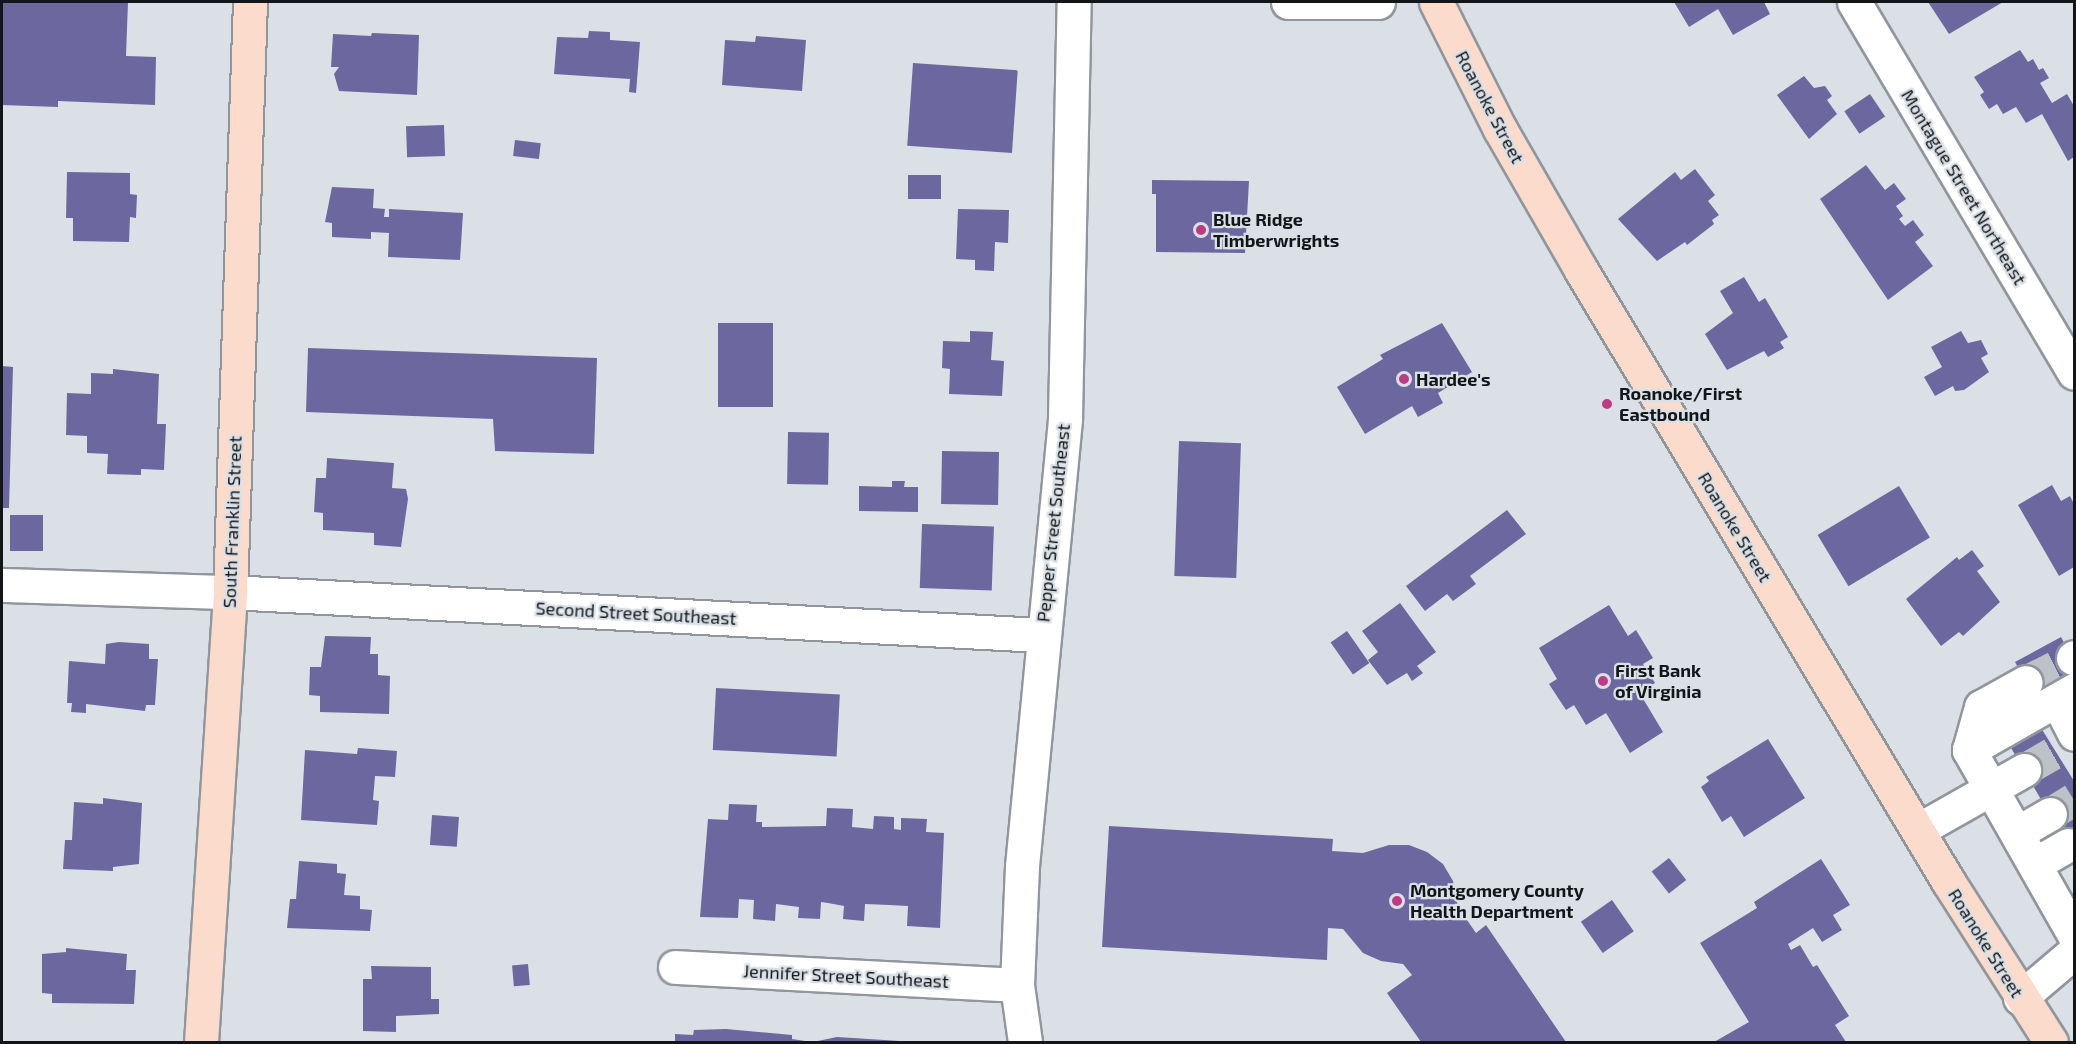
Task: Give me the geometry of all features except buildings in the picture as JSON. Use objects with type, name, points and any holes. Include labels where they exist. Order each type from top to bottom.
[{"type":"main road","name":"South Franklin Street","points":[[201,1042],[230,592],[250,2]]},
{"type":"main road","name":"Roanoke Street","points":[[1436,2],[1500,129],[1570,251],[2020,998],[2051,1042]]},
{"type":"street","name":"Pepper Street Southeast","points":[[1025,1042],[1017,985],[1022,866],[1041,635],[1065,417],[1074,2]]},
{"type":"street","points":[[1288,2],[1378,2]]},
{"type":"street","name":"Montague Street Northeast","points":[[1854,2],[2074,373]]},
{"type":"street","name":"Second Street Southeast","points":[[2,585],[230,592],[1041,635]]},
{"type":"street","points":[[2026,682],[1981,707],[1969,750],[2035,864],[2065,894],[2074,935]]},
{"type":"street","points":[[1969,750],[2066,695],[2068,742]]},
{"type":"street","points":[[1918,830],[2024,770]]},
{"type":"street","points":[[2017,833],[2049,814]]},
{"type":"street","points":[[2035,864],[2068,845]]},
{"type":"street","points":[[2020,998],[2074,952]]},
{"type":"street","name":"Jennifer Street Southeast","points":[[675,967],[1017,985]]},
{"type":"tunnel","points":[[2026,682],[2073,658]]},
{"type":"tunnel","points":[[2024,770],[2055,752]]},
{"type":"tunnel","points":[[2050,814],[2074,799]]},
{"type":"place","name":"Blue Ridge Timberwrights","points":[[1201,230]]},
{"type":"place","name":"Hardee's","points":[[1404,379]]},
{"type":"place","name":"Roanoke/First Eastbound","points":[[1607,404]]},
{"type":"place","name":"First Bank of Virginia","points":[[1603,681]]},
{"type":"place","name":"Montgomery County Health Department","points":[[1397,901]]}]
